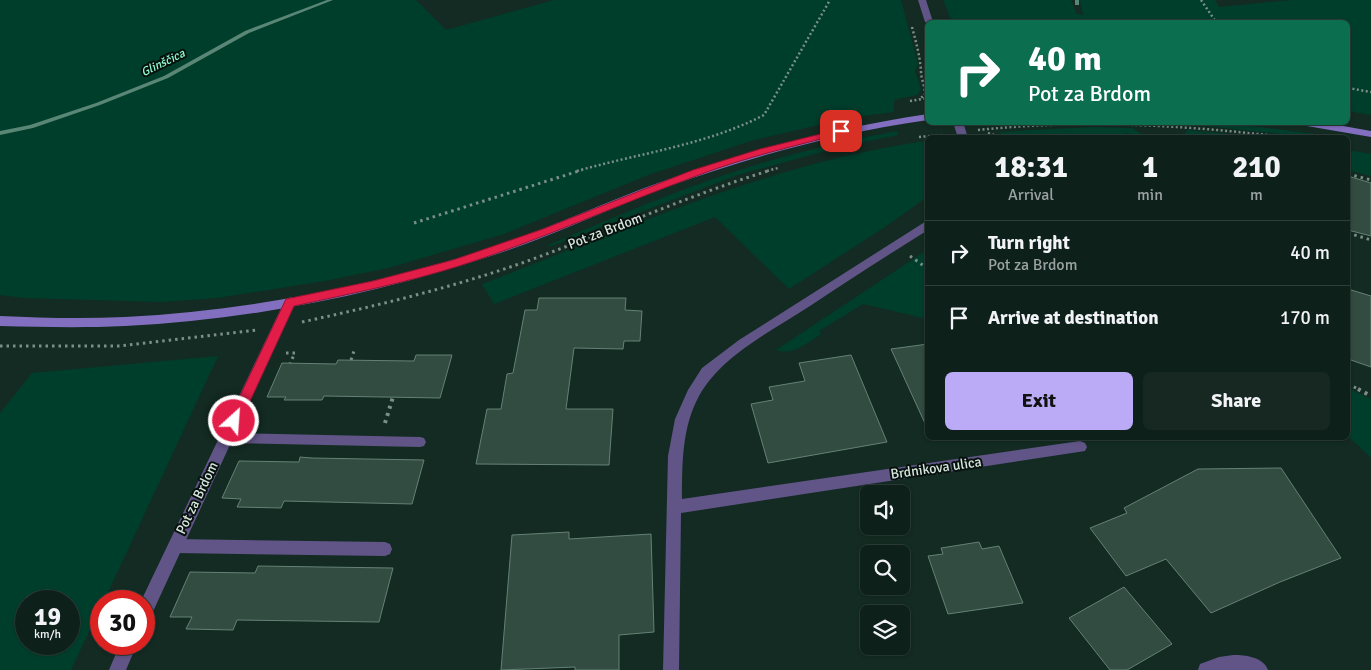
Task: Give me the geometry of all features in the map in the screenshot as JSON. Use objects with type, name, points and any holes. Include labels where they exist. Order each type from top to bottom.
[{"type":"main road","name":"Pot za Brdom","points":[[0,321],[100,322],[179,317],[290,302],[406,277],[493,251],[572,222],[659,186],[763,151],[841,131],[925,117]]},
{"type":"main road","points":[[1318,125],[1371,134]]},
{"type":"street","points":[[922,0],[928,20]]},
{"type":"street","points":[[671,670],[673,507],[676,456],[682,419],[693,394],[707,372],[743,343],[925,226]]},
{"type":"street","name":"Pot za Brdom","points":[[154,590],[290,302]]},
{"type":"street","name":"Brdnikova ulica","points":[[673,507],[1080,447]]},
{"type":"street","points":[[117,670],[124,655]]},
{"type":"street","points":[[1206,670],[1220,664],[1238,663],[1260,670]]},
{"type":"lane","points":[[226,438],[420,442]]},
{"type":"lane","points":[[174,546],[385,549]]},
{"type":"path","points":[[414,223],[604,164],[749,124],[764,115],[830,0]]},
{"type":"path","points":[[1201,0],[1215,20]]},
{"type":"path","points":[[910,18],[922,64],[921,71],[925,90]]},
{"type":"path","points":[[1350,88],[1371,92]]},
{"type":"path","points":[[925,95],[919,99],[925,98]]},
{"type":"path","points":[[988,133],[1003,125]]},
{"type":"path","points":[[1155,125],[1197,127],[1266,135]]},
{"type":"path","points":[[979,130],[997,128]]},
{"type":"path","points":[[988,133],[994,135]]},
{"type":"path","name":"Pot za Brdom","points":[[300,322],[395,302],[460,284],[577,242],[706,192],[786,166]]},
{"type":"path","points":[[1350,175],[1371,180]]},
{"type":"path","points":[[1350,234],[1371,240]]},
{"type":"path","points":[[0,346],[120,346],[249,332]]},
{"type":"path","points":[[351,360],[355,348]]},
{"type":"path","points":[[1350,385],[1371,396]]},
{"type":"path","points":[[380,441],[394,397]]},
{"type":"green space","points":[[0,0],[416,0],[446,30],[554,0],[901,0],[918,64],[915,71],[921,90],[917,95],[894,101],[894,112],[849,118],[754,140],[651,174],[504,234],[388,268],[325,281],[217,298],[161,302],[25,298],[0,295]]},
{"type":"green space","points":[[943,0],[1071,0],[1077,14],[1083,15],[1080,0],[1215,0],[1219,7],[1291,0],[1371,0],[1371,115],[1350,111],[1350,20],[951,20]]},
{"type":"green space","points":[[1195,125],[1245,125],[1324,135],[1290,135]]},
{"type":"green space","points":[[1092,127],[1132,128],[1144,135],[1126,133],[1125,135],[1005,135],[997,132]]},
{"type":"green space","points":[[1187,130],[1241,135],[1203,133],[1202,135],[1184,135]]},
{"type":"green space","points":[[897,131],[898,135],[840,147],[738,175],[549,247],[548,245],[667,196],[730,173],[801,152]]},
{"type":"green space","points":[[925,141],[925,198],[885,227],[789,289],[715,217],[494,304],[482,284],[645,220],[755,181],[868,151]]},
{"type":"green space","points":[[1350,150],[1371,154],[1371,176],[1350,171]]},
{"type":"green space","points":[[925,251],[925,319],[863,304],[819,331],[821,334],[800,348],[788,351],[776,350]]},
{"type":"green space","points":[[218,356],[109,590],[90,590],[90,629],[80,651],[80,590],[15,590],[15,655],[78,655],[71,670],[0,670],[0,413],[32,373]]},
{"type":"green space","points":[[1350,389],[1371,399],[1371,458],[1350,438]]},
{"type":"building","points":[[1350,177],[1371,183],[1371,236],[1350,231]]},
{"type":"building","points":[[1350,290],[1371,296],[1371,367],[1350,360]]},
{"type":"building","points":[[539,298],[626,298],[625,310],[642,311],[640,341],[624,341],[623,349],[574,348],[566,409],[613,409],[609,465],[476,464],[487,409],[501,409],[507,374],[513,373],[525,310],[537,310]]},
{"type":"building","points":[[925,344],[925,423],[891,349]]},
{"type":"building","points":[[416,355],[452,355],[440,398],[324,396],[322,400],[284,400],[286,397],[267,397],[282,363],[336,364],[338,360],[414,361]]},
{"type":"building","points":[[851,355],[887,442],[768,463],[751,404],[773,400],[769,387],[805,381],[799,363]]},
{"type":"building","points":[[300,457],[424,460],[412,504],[284,501],[281,508],[237,507],[241,499],[222,498],[239,461],[299,462]]},
{"type":"building","points":[[1281,468],[1341,558],[1280,582],[1211,613],[1166,559],[1126,576],[1090,528],[1127,513],[1124,508],[1198,469]]},
{"type":"building","points":[[569,532],[569,539],[651,534],[654,632],[619,635],[619,670],[575,670],[575,667],[501,670],[512,535]]},
{"type":"building","points":[[979,542],[982,549],[999,546],[1023,603],[948,614],[928,556],[943,554],[941,548]]},
{"type":"building","points":[[258,566],[393,568],[379,622],[237,620],[233,630],[186,629],[192,617],[170,617],[190,572],[255,573]]},
{"type":"building","points":[[1124,587],[1172,644],[1127,670],[1110,670],[1069,618]]},
{"type":"waterway","name":"Glinščica","points":[[0,133],[31,127],[98,104],[166,77],[247,32],[331,0]]},
{"type":"route","points":[[234,421],[290,302],[423,273],[546,232],[696,172],[763,151],[841,131]]}]
